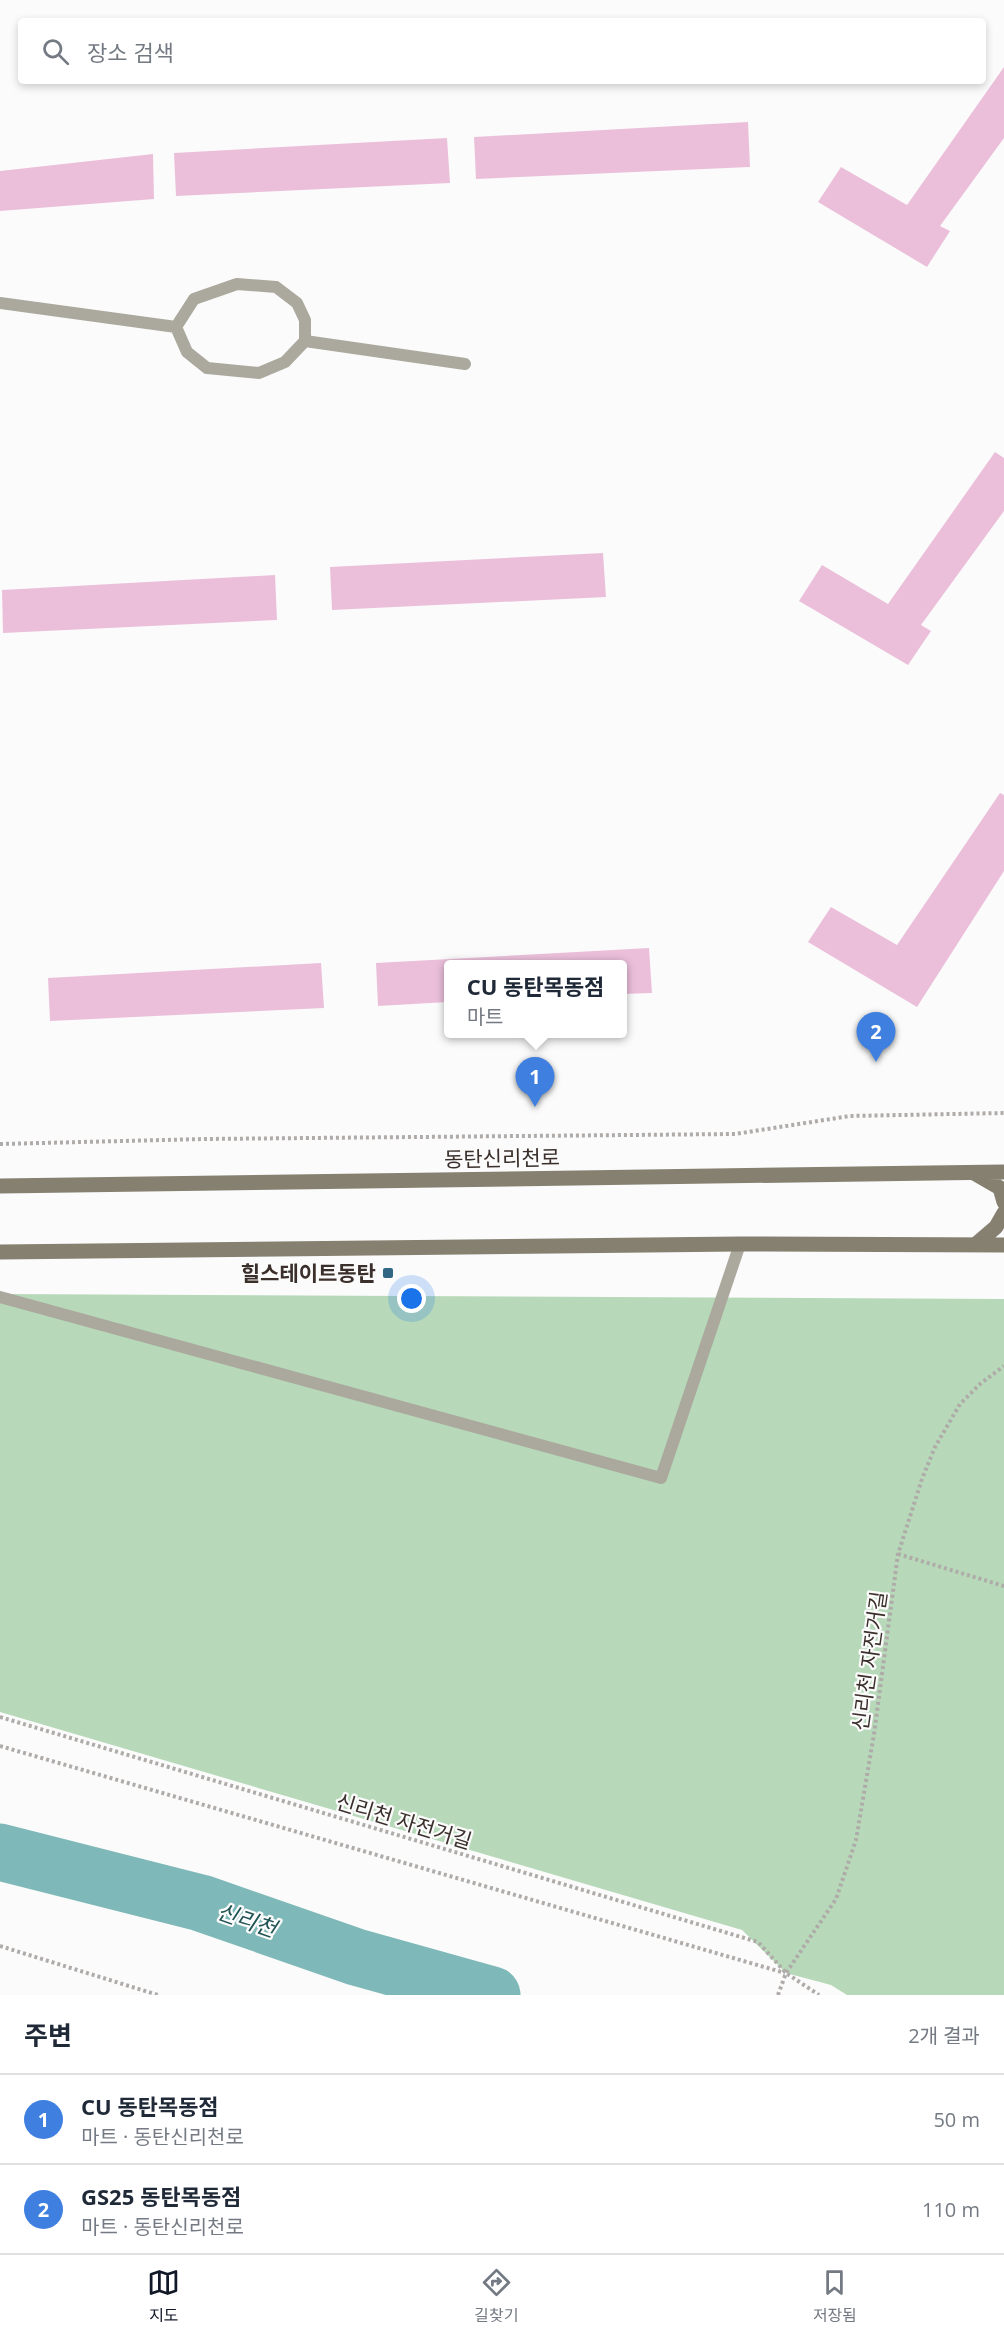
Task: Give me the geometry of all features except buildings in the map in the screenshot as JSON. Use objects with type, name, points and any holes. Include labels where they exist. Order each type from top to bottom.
[{"type":"main road","name":"동탄신리천로","points":[[0,1186],[1004,1172]]},
{"type":"main road","points":[[974,1173],[1000,1188],[1004,1202]]},
{"type":"main road","points":[[975,1245],[996,1227],[1004,1213]]},
{"type":"main road","points":[[0,1252],[740,1244],[1004,1245]]},
{"type":"lane","points":[[237,284],[276,286],[297,303],[305,320],[305,341],[285,362],[259,373],[207,368],[187,352],[176,327],[194,298],[237,284]]},
{"type":"lane","points":[[0,303],[176,327]]},
{"type":"lane","points":[[305,341],[465,364]]},
{"type":"lane","points":[[0,1297],[661,1478],[740,1244]]},
{"type":"path","points":[[0,1144],[204,1139],[735,1134],[850,1116],[1004,1113]]},
{"type":"path","name":"신리천 자전거길","points":[[786,1973],[836,1899],[856,1840],[874,1734],[898,1554],[922,1479],[946,1425],[960,1404],[1004,1366]]},
{"type":"path","points":[[898,1554],[1004,1586]]},
{"type":"path","name":"신리천 자전거길","points":[[0,1717],[758,1941],[786,1973],[819,1995]]},
{"type":"path","points":[[0,1746],[786,1973],[778,1995]]},
{"type":"path","points":[[0,1946],[158,1995]]},
{"type":"green space","points":[[0,1294],[1004,1299],[1004,1995],[847,1995],[831,1985],[786,1973],[742,1930],[0,1712]]},
{"type":"waterway","name":"신리천","points":[[0,1852],[201,1903],[356,1957],[492,1995]]},
{"type":"place","name":"GS25 동탄목동점","points":[[876,1062]]},
{"type":"place","name":"CU 동탄목동점","points":[[535,1107]]},
{"type":"place","name":"힐스테이트동탄","points":[[388,1273]]}]
